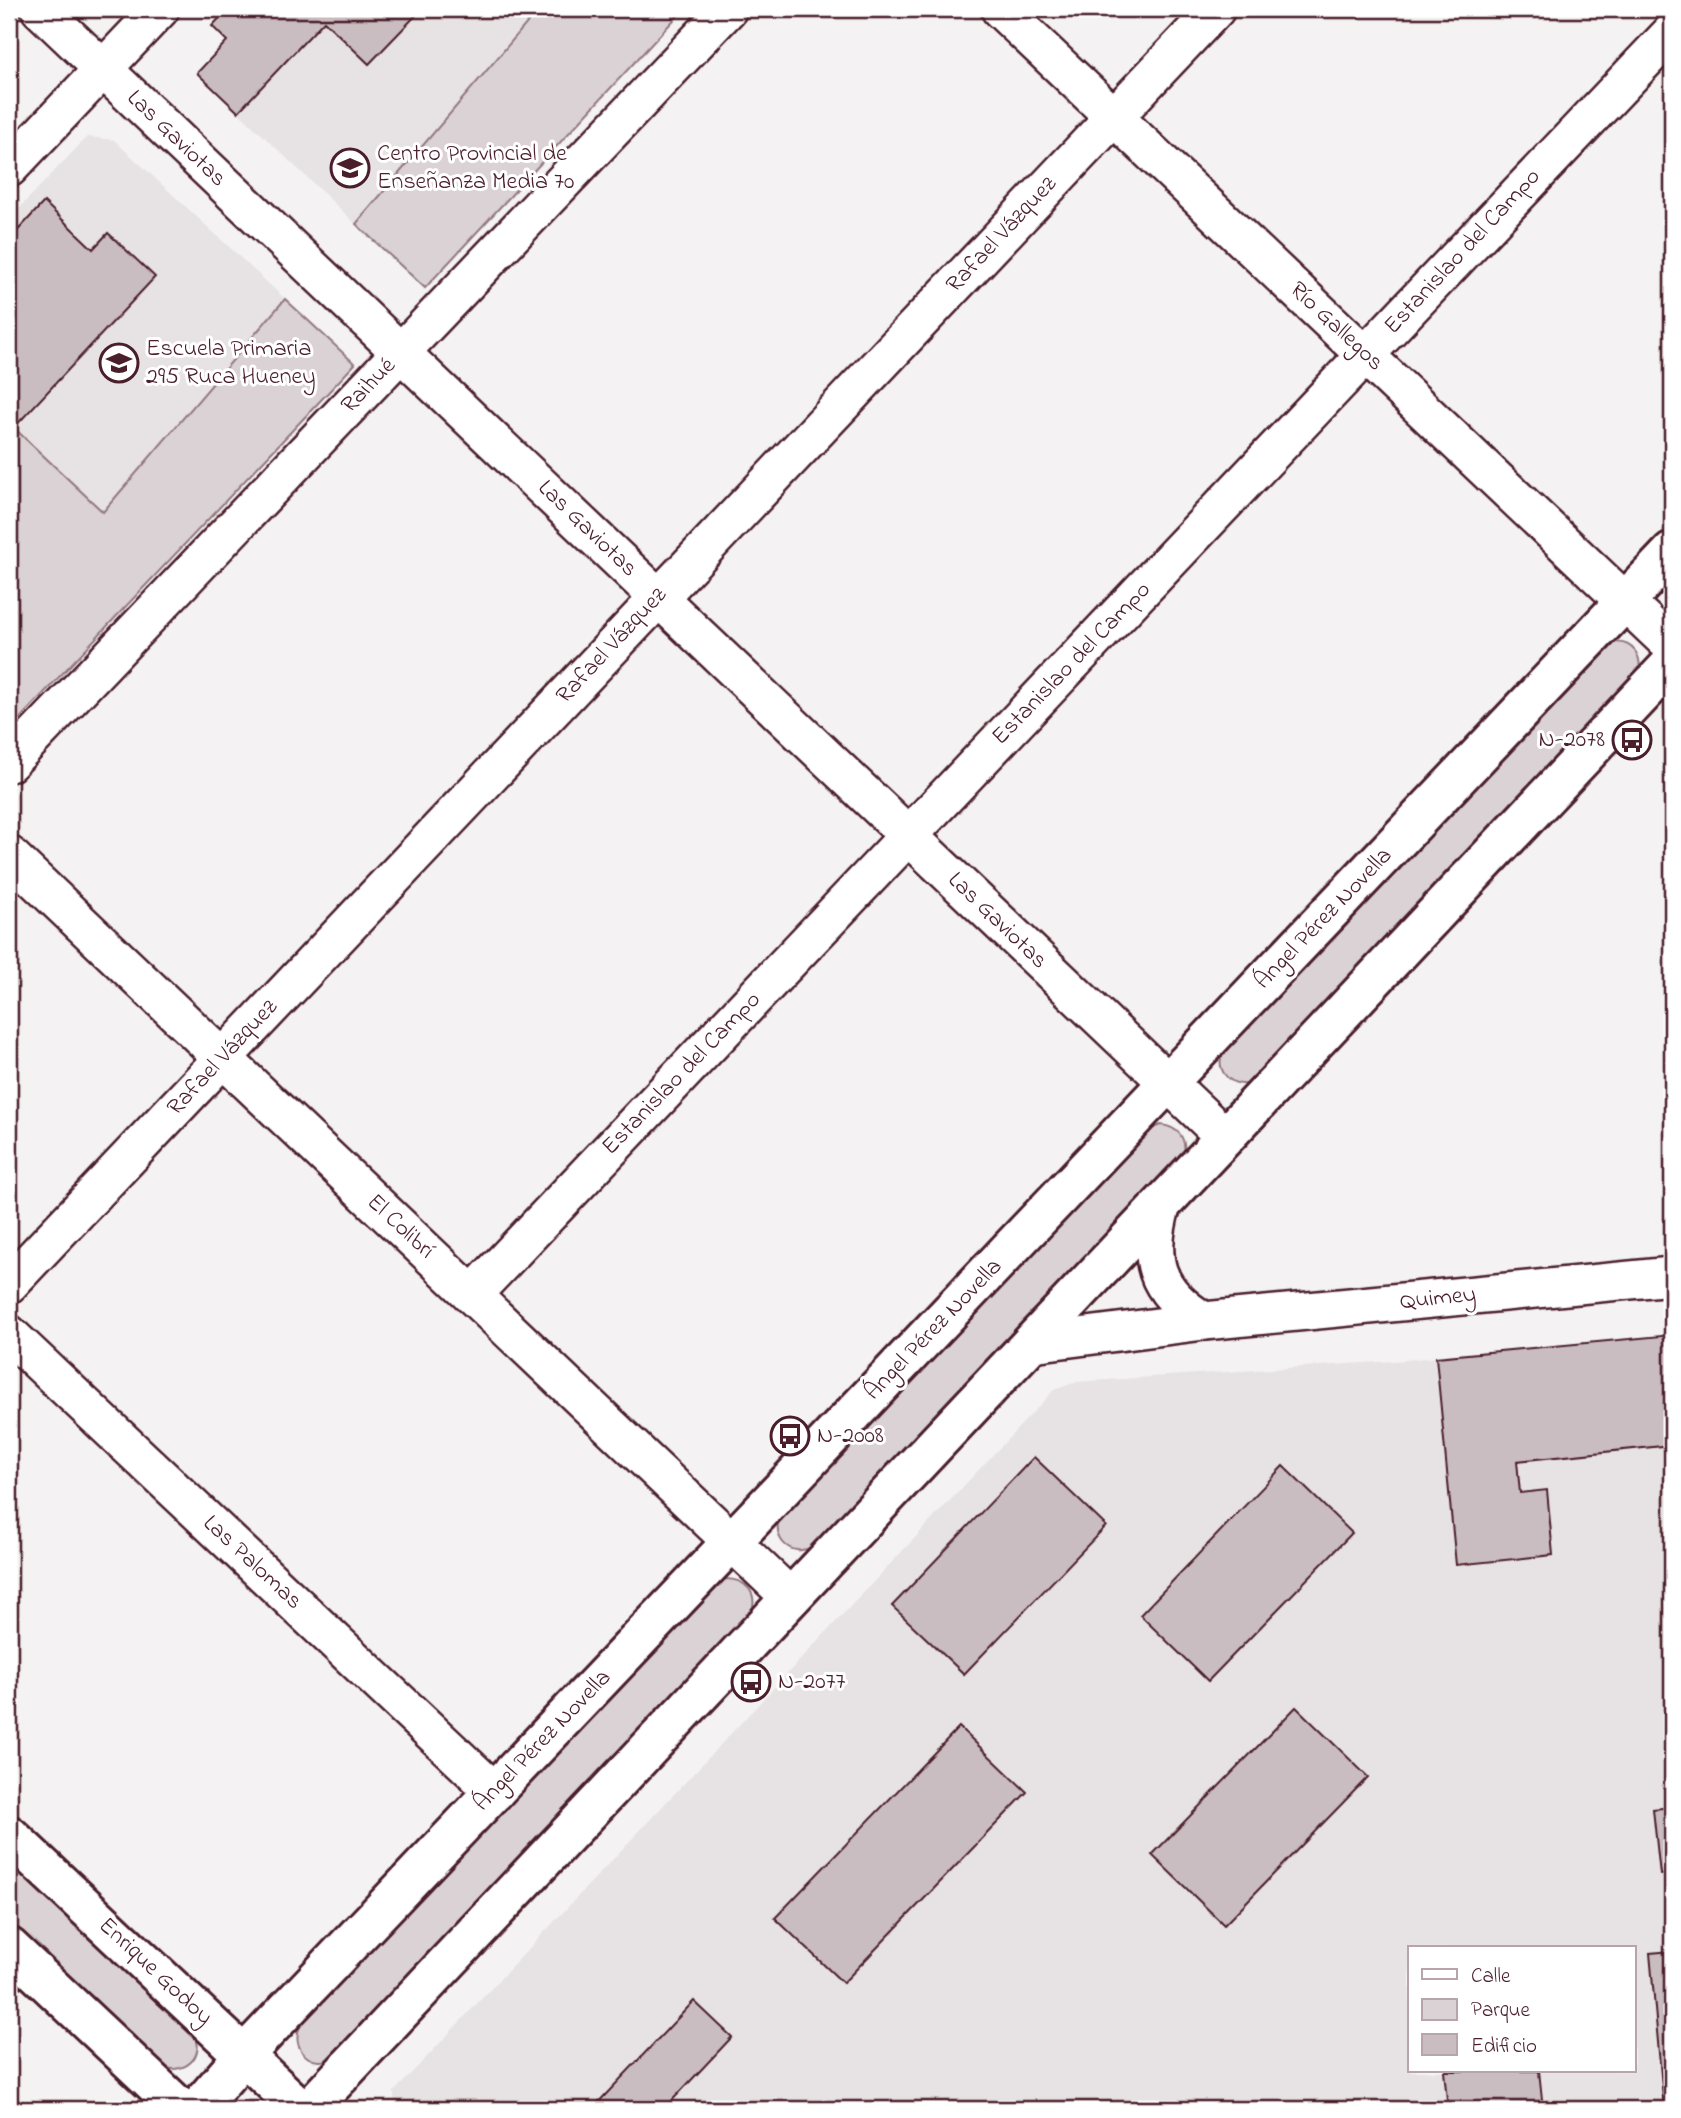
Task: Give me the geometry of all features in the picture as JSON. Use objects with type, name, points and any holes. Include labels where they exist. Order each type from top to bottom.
[{"type":"main road","name":"Ángel Pérez Novella","points":[[197,2109],[244,2055],[1672,552]]},
{"type":"main road","points":[[309,2109],[1672,663]]},
{"type":"main road","name":"Enrique Godoy","points":[[9,1835],[301,2109]]},
{"type":"main road","points":[[9,1947],[181,2109]]},
{"type":"street","name":"Las Gaviotas","points":[[40,9],[1225,1137]]},
{"type":"street","points":[[9,168],[160,9]]},
{"type":"street","name":"Raihué","points":[[9,764],[728,9]]},
{"type":"street","name":"Río Gallegos","points":[[1000,9],[1672,646]]},
{"type":"street","name":"Rafael Vázquez","points":[[9,1284],[1216,9]]},
{"type":"street","name":"Estanislao del Campo","points":[[472,1295],[1672,32]]},
{"type":"street","name":"El Colibrí","points":[[9,855],[791,1598]]},
{"type":"street","points":[[1162,1204],[1154,1230],[1154,1249],[1165,1288],[1176,1301],[1204,1321]]},
{"type":"street","name":"Quimey","points":[[1031,1343],[1204,1321],[1672,1276]]},
{"type":"street","name":"Las Palomas","points":[[9,1334],[495,1792]]},
{"type":"shaded area","name":"Centro Provincial de Enseñanza Media 70","points":[[228,9],[539,9],[356,224],[197,73],[227,41],[212,26]]},
{"type":"shaded area","name":"Escuela Primaria 295 Ruca Hueney","points":[[87,137],[114,140],[285,299],[102,513],[14,428],[9,433],[9,219]]},
{"type":"shaded area","points":[[1672,1335],[1672,2109],[395,2109],[394,2092],[1054,1390],[1077,1382],[1394,1361]]},
{"type":"green space","points":[[539,9],[684,9],[425,288],[356,224]]},
{"type":"green space","points":[[285,299],[355,364],[9,730],[9,433],[14,428],[103,512]]},
{"type":"green space","points":[[1609,643],[1628,645],[1635,651],[1639,661],[1639,673],[1249,1084],[1229,1079],[1221,1063],[1224,1049]]},
{"type":"green space","points":[[1161,1125],[1180,1134],[1184,1144],[1184,1156],[813,1547],[797,1550],[784,1544],[778,1532],[780,1515],[1147,1130]]},
{"type":"green space","points":[[725,1579],[739,1582],[749,1589],[753,1600],[751,1614],[333,2057],[317,2061],[304,2055],[298,2042],[300,2026],[712,1588]]},
{"type":"green space","points":[[9,1856],[195,2034],[197,2050],[191,2062],[179,2068],[163,2067],[9,1921]]},
{"type":"building","points":[[228,9],[422,9],[369,64],[324,21],[238,112],[197,73],[227,41],[212,26]]},
{"type":"building","points":[[44,202],[93,249],[108,233],[155,277],[9,433],[9,240]]},
{"type":"building","points":[[1672,1335],[1672,1445],[1517,1461],[1520,1493],[1547,1490],[1553,1555],[1456,1565],[1436,1357]]},
{"type":"building","points":[[1034,1457],[1106,1526],[964,1674],[892,1606]]},
{"type":"building","points":[[1283,1466],[1352,1533],[1208,1681],[1140,1615]]},
{"type":"building","points":[[1296,1707],[1368,1777],[1224,1925],[1152,1855]]},
{"type":"building","points":[[959,1727],[1027,1792],[843,1983],[775,1918]]},
{"type":"building","points":[[1672,1807],[1672,1874],[1660,1875],[1653,1809]]},
{"type":"building","points":[[1672,1951],[1672,2109],[1664,2109],[1650,1953]]},
{"type":"building","points":[[694,2001],[732,2037],[664,2109],[592,2109]]},
{"type":"building","points":[[1444,2072],[1539,2072],[1543,2109],[1448,2109]]},
{"type":"place","name":"Centro Provincial de Enseñanza Media 70","points":[[350,168]]},
{"type":"place","name":"Escuela Primaria 295 Ruca Hueney","points":[[119,363]]},
{"type":"place","name":"N-2078","points":[[1632,740]]},
{"type":"place","name":"N-2008","points":[[790,1436]]},
{"type":"place","name":"N-2077","points":[[751,1682]]}]
